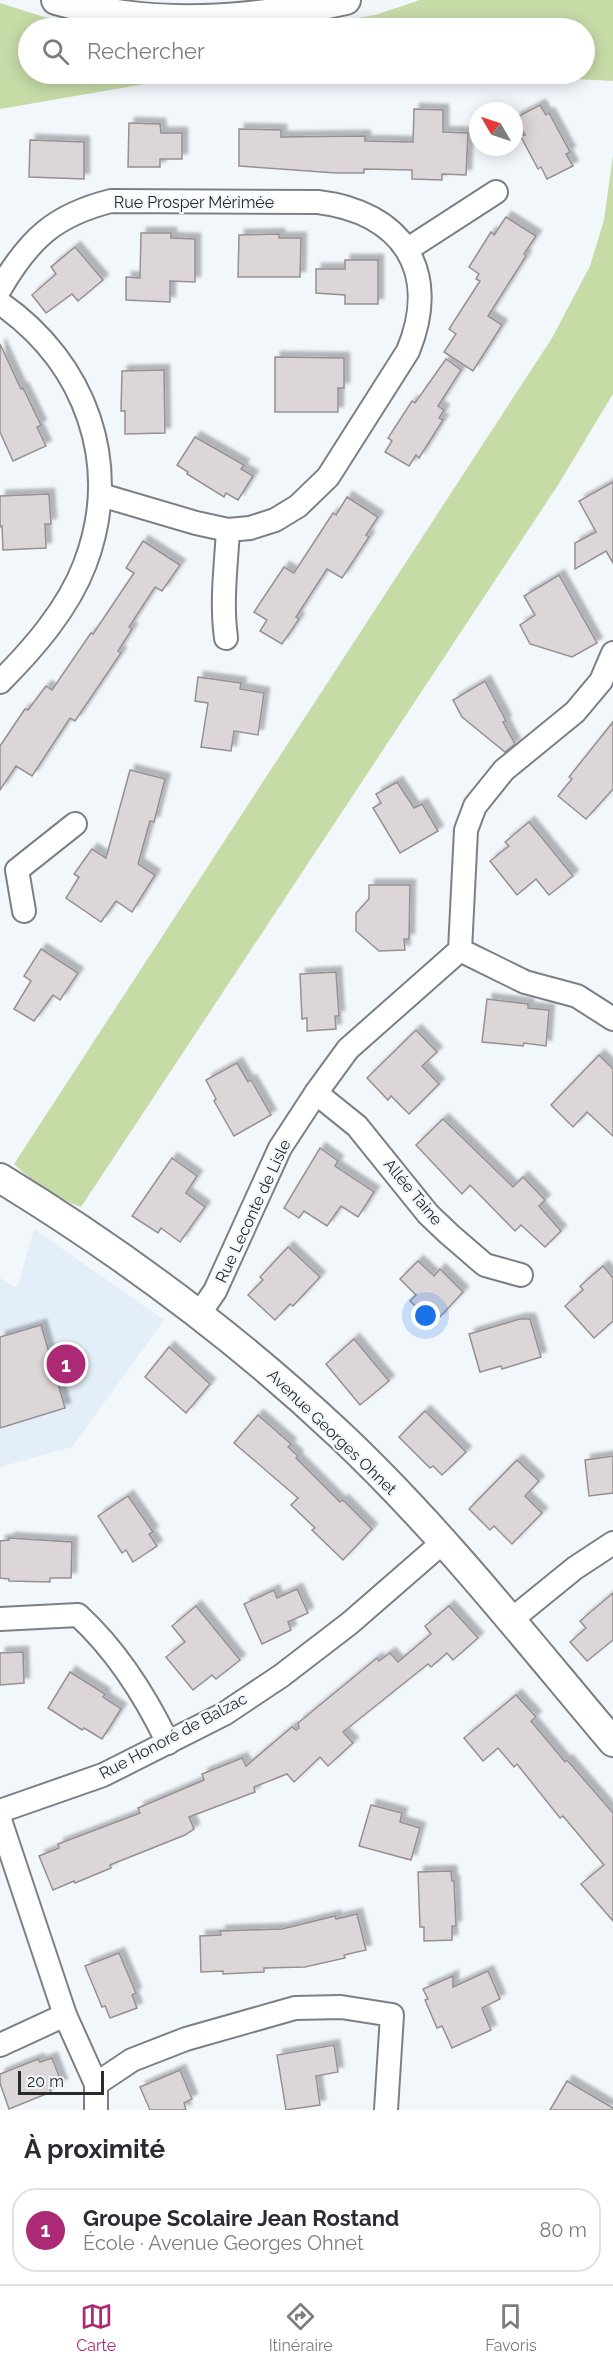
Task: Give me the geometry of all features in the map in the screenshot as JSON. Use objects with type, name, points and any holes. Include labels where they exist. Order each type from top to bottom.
[{"type":"street","points":[[56,0],[125,16],[207,18],[261,14],[345,0]]},
{"type":"street","points":[[408,249],[496,192]]},
{"type":"street","name":"Rue Prosper Mérimée","points":[[0,289],[31,244],[46,230],[63,218],[84,208],[111,201],[318,202],[339,205],[357,210],[373,219],[396,235],[408,249],[415,266],[420,307],[417,329],[392,379],[328,477],[298,506],[275,520],[249,528],[228,530],[101,495]]},
{"type":"street","points":[[0,303],[49,346],[75,383],[87,410],[95,444],[101,495],[85,564],[69,596],[45,630],[0,682]]},
{"type":"street","points":[[226,638],[222,596],[228,530]]},
{"type":"street","points":[[613,653],[601,681],[575,712],[504,770],[475,806],[466,830],[460,950],[525,982],[577,996],[613,1019]]},
{"type":"street","points":[[24,911],[9,867],[75,824]]},
{"type":"street","name":"Rue Leconte de Lisle","points":[[199,1314],[215,1291],[280,1148],[316,1093],[348,1050],[460,950]]},
{"type":"street","name":"Allée Taine","points":[[316,1093],[357,1126],[428,1214],[449,1234],[485,1265],[521,1275]]},
{"type":"street","name":"Avenue Georges Ohnet","points":[[0,1178],[199,1314],[264,1367],[340,1435],[385,1479],[511,1620],[613,1742]]},
{"type":"street","points":[[511,1620],[575,1568],[613,1542]]},
{"type":"street","name":"Rue Honoré de Balzac","points":[[0,1811],[103,1775],[224,1714],[282,1676],[350,1623],[442,1543]]},
{"type":"street","points":[[0,1619],[78,1615],[91,1627],[128,1674],[154,1714],[168,1743]]},
{"type":"street","points":[[0,1820],[65,2016],[96,2084],[96,2110]]},
{"type":"street","points":[[96,2084],[132,2060],[242,2021],[295,2008],[341,2007],[392,2015],[386,2110]]},
{"type":"street","points":[[0,2044],[65,2016]]},
{"type":"shaded area","points":[[34,1229],[164,1320],[72,1447],[0,1467],[0,1278],[17,1288]]},
{"type":"green space","points":[[420,0],[613,0],[613,81],[595,80],[595,18],[358,18],[375,15]]},
{"type":"green space","points":[[0,3],[48,18],[18,18],[18,84],[145,84],[0,109]]},
{"type":"green space","points":[[613,155],[613,394],[558,485],[81,1207],[63,1199],[37,1183],[14,1164],[552,338],[590,266],[604,220]]},
{"type":"building","points":[[540,105],[546,115],[549,113],[570,152],[566,154],[573,166],[547,179],[541,167],[538,169],[523,141],[523,135],[525,135],[523,114]]},
{"type":"building","points":[[414,109],[443,110],[443,132],[468,133],[466,175],[442,174],[442,180],[412,179],[412,170],[364,169],[364,173],[336,173],[239,166],[239,129],[281,130],[281,137],[365,136],[365,141],[413,142]]},
{"type":"building","points":[[129,123],[160,124],[161,133],[182,133],[182,159],[160,159],[160,167],[128,167]]},
{"type":"building","points":[[30,140],[84,142],[84,179],[29,177]]},
{"type":"building","points":[[506,217],[536,236],[488,316],[502,325],[473,371],[444,352],[456,334],[449,329],[480,281],[476,279],[479,274],[469,267],[491,232],[494,235]]},
{"type":"building","points":[[141,233],[171,233],[171,238],[195,239],[195,282],[170,281],[170,302],[126,300],[126,277],[140,278]]},
{"type":"building","points":[[279,234],[279,238],[301,238],[300,277],[238,277],[239,235]]},
{"type":"building","points":[[75,247],[103,280],[78,301],[72,294],[46,313],[32,295],[56,274],[51,267]]},
{"type":"building","points":[[345,260],[378,260],[378,304],[345,304],[345,295],[316,293],[316,269],[345,269]]},
{"type":"building","points":[[0,344],[41,425],[37,427],[46,446],[13,461],[0,432]]},
{"type":"building","points":[[275,357],[344,358],[344,388],[338,388],[338,412],[275,412]]},
{"type":"building","points":[[446,359],[461,370],[438,406],[444,410],[439,418],[443,420],[419,458],[416,455],[409,466],[385,452],[392,441],[388,438],[412,401],[415,403]]},
{"type":"building","points":[[164,370],[165,433],[125,434],[125,411],[121,411],[122,371]]},
{"type":"building","points":[[195,437],[244,465],[241,469],[253,476],[238,500],[226,493],[224,497],[187,474],[188,472],[177,465]]},
{"type":"building","points":[[613,482],[613,563],[606,551],[575,569],[575,543],[596,532],[579,501]]},
{"type":"building","points":[[49,494],[51,524],[45,524],[46,548],[3,550],[0,496]]},
{"type":"building","points":[[347,497],[378,517],[366,535],[369,537],[342,578],[327,569],[296,617],[299,619],[282,644],[260,631],[267,620],[254,612],[284,567],[294,573],[333,513],[336,515]]},
{"type":"building","points":[[143,541],[180,565],[162,591],[155,587],[129,627],[132,629],[118,651],[121,653],[75,721],[70,718],[32,776],[16,766],[0,790],[0,746],[25,709],[28,710],[46,686],[52,690],[91,633],[93,634],[134,573],[126,568]]},
{"type":"building","points":[[559,575],[597,643],[572,657],[530,644],[520,625],[535,615],[524,596]]},
{"type":"building","points":[[198,677],[241,683],[240,689],[264,693],[258,735],[234,731],[231,751],[201,747],[208,703],[195,701]]},
{"type":"building","points":[[485,681],[515,744],[505,752],[462,717],[453,700]]},
{"type":"building","points":[[613,722],[613,789],[586,819],[558,796],[572,779],[569,777]]},
{"type":"building","points":[[130,770],[165,779],[154,822],[150,821],[138,864],[155,875],[132,912],[116,901],[101,922],[66,898],[79,877],[74,874],[92,849],[106,858]]},
{"type":"building","points":[[397,782],[414,808],[422,804],[438,831],[400,853],[373,808],[381,803],[376,794]]},
{"type":"building","points":[[529,822],[573,876],[549,895],[536,879],[517,895],[490,861],[509,846],[505,842]]},
{"type":"building","points":[[369,885],[410,885],[409,939],[404,939],[405,950],[379,951],[356,931],[356,913],[369,899]]},
{"type":"building","points":[[41,949],[78,973],[60,1000],[53,995],[34,1021],[14,1009],[31,981],[24,976]]},
{"type":"building","points":[[336,972],[339,1016],[335,1016],[336,1029],[307,1031],[307,1018],[302,1019],[300,974]]},
{"type":"building","points":[[487,999],[528,1004],[528,1008],[549,1010],[546,1046],[482,1042]]},
{"type":"building","points":[[416,1030],[437,1052],[422,1066],[439,1084],[409,1114],[391,1096],[388,1100],[367,1078]]},
{"type":"building","points":[[599,1055],[613,1069],[613,1136],[587,1112],[573,1127],[551,1105]]},
{"type":"building","points":[[237,1063],[248,1082],[251,1080],[271,1115],[234,1136],[214,1101],[216,1099],[206,1080]]},
{"type":"building","points":[[443,1119],[513,1187],[523,1177],[545,1200],[539,1206],[561,1231],[545,1247],[521,1225],[515,1231],[470,1185],[462,1194],[416,1145]]},
{"type":"building","points":[[320,1148],[338,1161],[335,1166],[374,1192],[358,1217],[341,1206],[327,1226],[304,1211],[299,1218],[284,1208]]},
{"type":"building","points":[[172,1158],[197,1176],[186,1193],[205,1207],[180,1242],[161,1228],[158,1233],[132,1216]]},
{"type":"building","points":[[288,1247],[320,1277],[293,1306],[290,1304],[275,1320],[248,1295],[263,1280],[260,1277]]},
{"type":"building","points":[[418,1261],[434,1276],[440,1269],[463,1292],[438,1319],[429,1319],[410,1301],[416,1295],[400,1279]]},
{"type":"building","points":[[603,1266],[613,1278],[613,1321],[594,1338],[565,1306],[583,1290],[580,1286]]},
{"type":"building","points":[[520,1319],[530,1319],[541,1357],[502,1369],[501,1366],[480,1372],[469,1334]]},
{"type":"building","points":[[41,1325],[65,1408],[0,1428],[0,1337]]},
{"type":"building","points":[[354,1339],[389,1381],[360,1405],[326,1364]]},
{"type":"building","points":[[169,1347],[210,1384],[186,1413],[145,1377]]},
{"type":"building","points":[[425,1411],[466,1452],[442,1475],[433,1466],[430,1468],[399,1437]]},
{"type":"building","points":[[258,1415],[291,1444],[288,1447],[298,1456],[296,1458],[340,1502],[343,1500],[372,1529],[343,1560],[312,1530],[315,1528],[291,1505],[298,1498],[234,1443]]},
{"type":"building","points":[[613,1456],[613,1493],[589,1496],[585,1460]]},
{"type":"building","points":[[517,1460],[539,1481],[525,1496],[542,1513],[512,1544],[494,1526],[490,1530],[469,1509]]},
{"type":"building","points":[[128,1496],[153,1532],[149,1534],[157,1546],[133,1562],[126,1550],[122,1553],[98,1516]]},
{"type":"building","points":[[9,1538],[72,1542],[71,1578],[50,1578],[50,1582],[9,1581],[9,1579],[0,1578],[0,1541],[9,1540]]},
{"type":"building","points":[[297,1589],[308,1613],[288,1622],[291,1630],[262,1644],[244,1604],[274,1590],[277,1598]]},
{"type":"building","points":[[613,1593],[613,1640],[587,1661],[570,1642],[586,1628],[580,1621]]},
{"type":"building","points":[[196,1606],[240,1660],[216,1679],[212,1675],[193,1690],[166,1657],[185,1642],[172,1626]]},
{"type":"building","points":[[449,1606],[478,1638],[453,1660],[447,1653],[431,1667],[428,1664],[343,1732],[353,1743],[328,1766],[320,1757],[294,1782],[287,1774],[254,1787],[255,1792],[189,1817],[194,1829],[185,1835],[110,1865],[111,1868],[75,1883],[74,1881],[53,1890],[39,1856],[59,1848],[58,1844],[140,1813],[138,1808],[204,1780],[202,1774],[242,1758],[246,1766],[292,1727],[296,1730],[299,1728],[298,1723],[377,1658],[379,1661],[390,1653],[398,1662],[431,1634],[425,1626]]},
{"type":"building","points":[[23,1652],[24,1683],[0,1685],[0,1653]]},
{"type":"building","points":[[70,1672],[105,1694],[103,1697],[121,1709],[102,1739],[84,1728],[82,1730],[48,1708]]},
{"type":"building","points":[[516,1695],[536,1717],[531,1721],[565,1762],[567,1760],[613,1813],[613,1921],[581,1884],[604,1865],[563,1816],[560,1818],[517,1764],[514,1767],[498,1748],[483,1761],[464,1738]]},
{"type":"building","points":[[371,1805],[402,1813],[400,1822],[420,1828],[411,1860],[359,1846]]},
{"type":"building","points":[[451,1871],[452,1881],[454,1881],[456,1926],[452,1926],[452,1940],[424,1941],[424,1927],[420,1927],[418,1872]]},
{"type":"building","points":[[357,1914],[366,1950],[344,1955],[345,1958],[305,1967],[264,1968],[264,1972],[223,1974],[223,1971],[201,1972],[200,1936],[221,1935],[220,1931],[282,1929],[335,1916],[336,1919]]},
{"type":"building","points":[[119,1953],[136,1993],[132,1995],[137,2008],[110,2018],[105,2006],[102,2007],[85,1966]]},
{"type":"building","points":[[488,1971],[500,1999],[482,2008],[491,2030],[452,2048],[442,2026],[437,2028],[425,2000],[428,1999],[423,1989],[453,1976],[453,1987]]},
{"type":"building","points":[[334,2045],[338,2072],[316,2076],[320,2105],[286,2110],[277,2055]]},
{"type":"building","points":[[52,2058],[62,2084],[50,2089],[51,2092],[9,2109],[0,2083],[0,2074],[38,2059],[40,2062]]},
{"type":"building","points":[[180,2070],[192,2099],[184,2103],[186,2110],[150,2110],[140,2087]]},
{"type":"building","points":[[567,2081],[613,2108],[613,2110],[550,2110]]},
{"type":"place","name":"Groupe Scolaire Jean Rostand","points":[[66,1364]]}]
